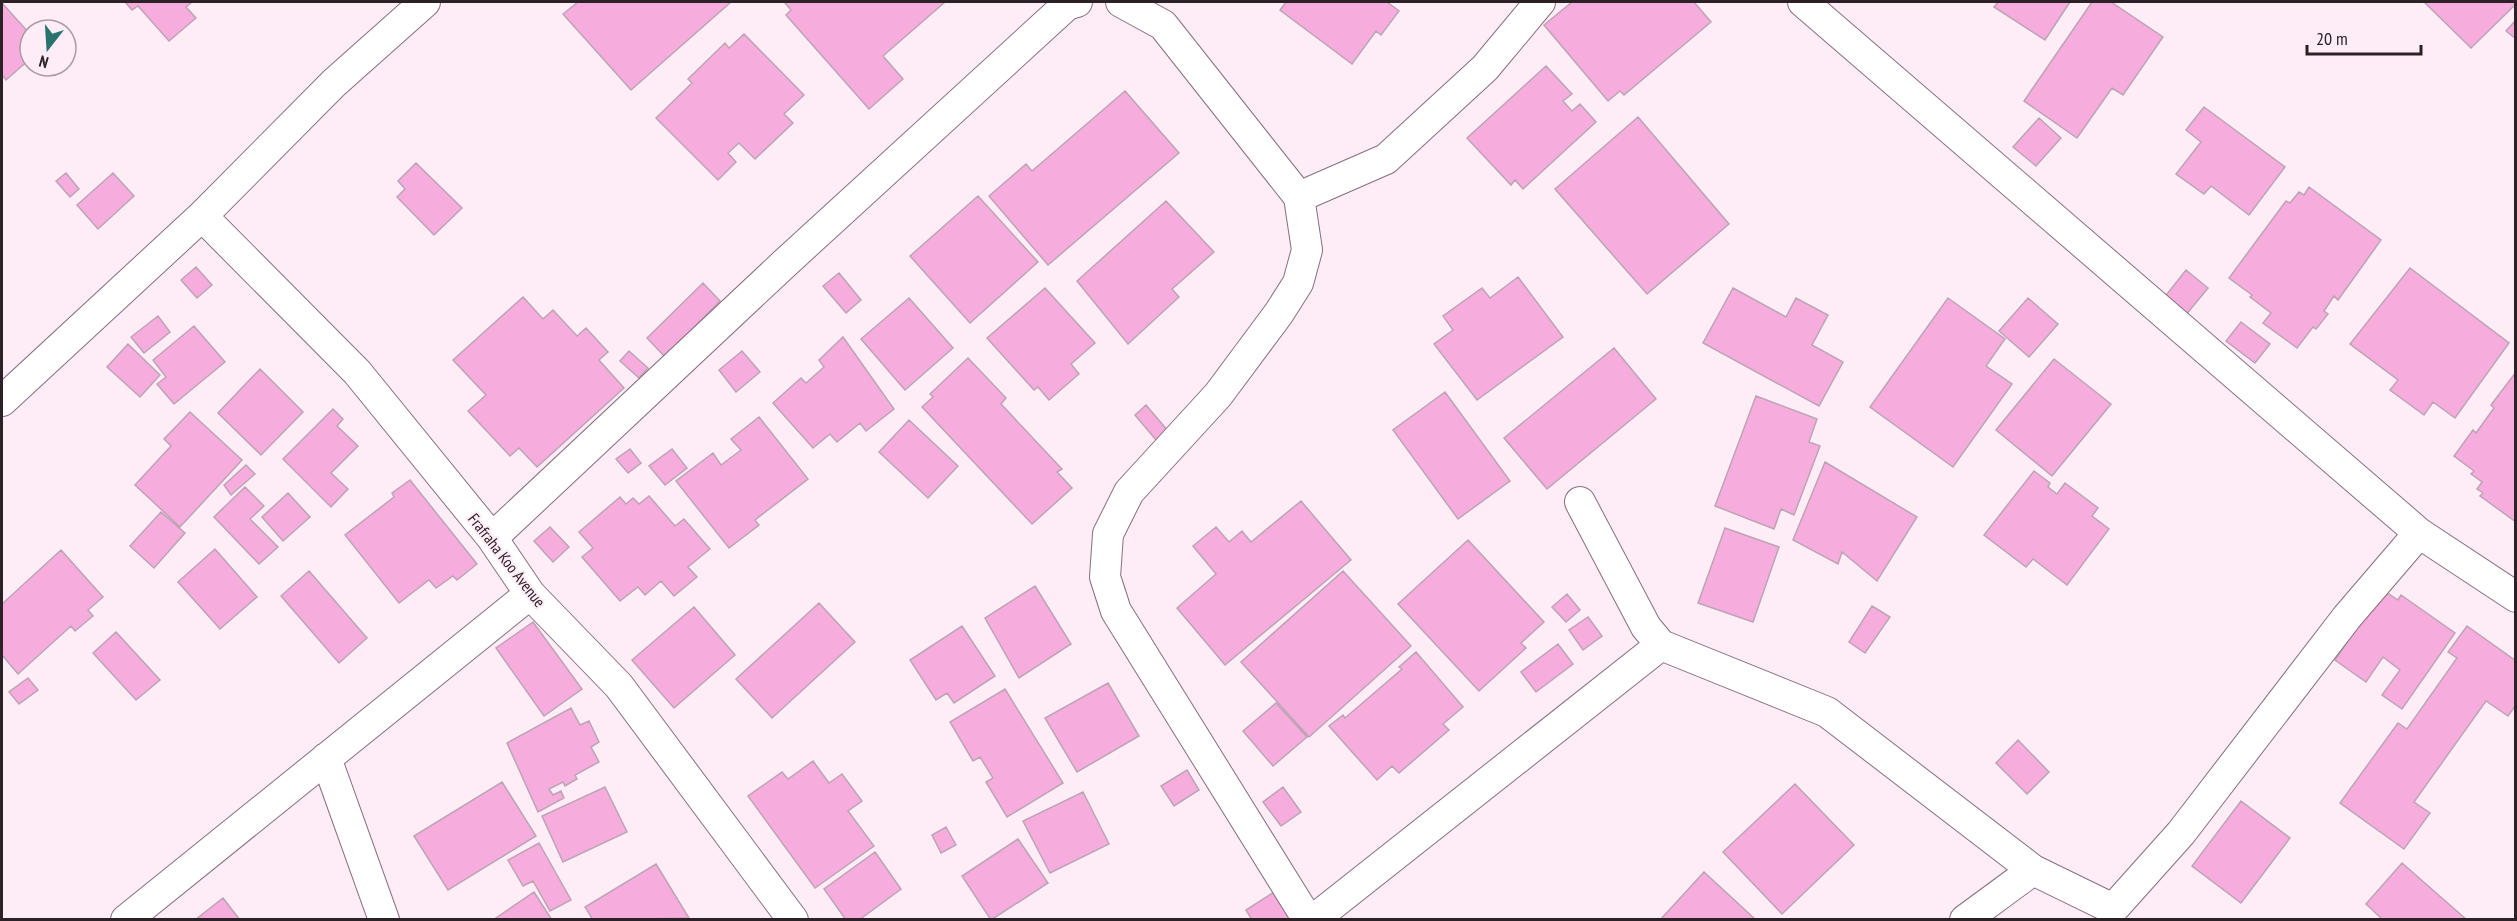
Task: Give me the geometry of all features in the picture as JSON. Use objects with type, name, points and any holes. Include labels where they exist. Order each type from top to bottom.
[{"type":"street","points":[[2,400],[202,216],[334,83],[425,2]]},
{"type":"street","points":[[492,538],[819,232],[1067,5],[1077,2]]},
{"type":"street","points":[[1121,2],[1163,25],[1299,197],[1307,250],[1298,283],[1280,313],[1218,395],[1129,492],[1108,534],[1105,577],[1116,610],[1308,920]]},
{"type":"street","points":[[1299,197],[1386,159],[1485,68],[1540,2]]},
{"type":"street","points":[[1803,2],[2419,533],[2516,597]]},
{"type":"street","name":"Frafraha Koo Avenue","points":[[202,216],[357,372],[492,538],[530,594],[619,686],[793,920]]},
{"type":"street","points":[[1580,502],[1646,627],[1661,645],[1827,712],[2033,870],[2120,914],[2346,617],[2419,533]]},
{"type":"street","points":[[126,920],[530,594]]},
{"type":"street","points":[[1313,920],[1661,645]]},
{"type":"street","points":[[326,758],[384,920]]},
{"type":"street","points":[[1965,920],[2033,870]]},
{"type":"building","points":[[125,2],[192,2],[186,7],[196,18],[169,41],[138,6],[132,10]]},
{"type":"building","points":[[578,2],[731,2],[631,90],[563,14]]},
{"type":"building","points":[[945,2],[883,56],[903,79],[869,109],[786,15],[791,10],[785,3]]},
{"type":"building","points":[[1286,2],[1387,2],[1399,11],[1381,35],[1376,31],[1352,64],[1280,10]]},
{"type":"building","points":[[1572,2],[1694,2],[1711,22],[1624,95],[1620,91],[1608,101],[1544,25]]},
{"type":"building","points":[[1998,2],[2070,2],[2045,40],[1994,7]]},
{"type":"building","points":[[2092,2],[2111,2],[2163,37],[2123,95],[2112,88],[2077,138],[2024,101]]},
{"type":"building","points":[[2424,2],[2516,2],[2516,4],[2471,48]]},
{"type":"building","points":[[2,3],[18,21],[18,70],[6,80],[2,75]]},
{"type":"building","points":[[2516,20],[2516,39],[2506,31]]},
{"type":"building","points":[[744,34],[804,95],[784,114],[793,123],[755,159],[739,143],[728,153],[736,162],[718,180],[656,118],[692,83],[688,79],[725,43],[729,48]]},
{"type":"building","points":[[1546,66],[1572,94],[1563,101],[1572,111],[1580,104],[1596,122],[1523,189],[1515,180],[1511,185],[1467,138]]},
{"type":"building","points":[[1125,91],[1179,153],[1048,265],[989,196],[1026,164],[1032,171]]},
{"type":"building","points":[[2204,107],[2285,167],[2249,215],[2211,186],[2204,194],[2176,174],[2201,142],[2186,130]]},
{"type":"building","points":[[1638,117],[1729,224],[1647,294],[1555,189]]},
{"type":"building","points":[[2039,118],[2061,138],[2036,166],[2013,147]]},
{"type":"building","points":[[416,163],[462,208],[434,235],[397,197],[405,189],[398,181]]},
{"type":"building","points":[[66,173],[79,189],[70,197],[56,181]]},
{"type":"building","points":[[113,173],[134,196],[98,229],[77,205]]},
{"type":"building","points":[[2309,187],[2381,240],[2338,300],[2334,296],[2324,311],[2328,314],[2316,329],[2313,327],[2297,348],[2263,323],[2271,313],[2229,278],[2286,201],[2290,203],[2299,192],[2304,195]]},
{"type":"building","points":[[978,196],[1038,262],[970,323],[910,256]]},
{"type":"building","points":[[1166,201],[1214,252],[1172,289],[1179,297],[1128,344],[1077,281]]},
{"type":"building","points":[[196,267],[212,285],[197,298],[181,280]]},
{"type":"building","points":[[2410,268],[2509,343],[2455,418],[2433,402],[2424,415],[2390,390],[2398,380],[2350,344]]},
{"type":"building","points":[[2186,270],[2208,288],[2185,316],[2163,299]]},
{"type":"building","points":[[839,273],[861,300],[846,313],[823,286]]},
{"type":"building","points":[[1518,277],[1563,337],[1477,400],[1434,344],[1453,330],[1443,316],[1482,288],[1490,298]]},
{"type":"building","points":[[703,283],[720,301],[665,357],[647,338]]},
{"type":"building","points":[[1045,288],[1095,343],[1071,364],[1079,374],[1049,400],[1038,387],[1034,390],[987,338]]},
{"type":"building","points":[[1733,288],[1786,317],[1796,298],[1828,315],[1812,345],[1843,362],[1819,406],[1703,343]]},
{"type":"building","points":[[523,297],[543,319],[553,310],[577,336],[586,328],[608,352],[599,360],[624,388],[537,467],[519,448],[510,456],[468,411],[486,395],[453,360]]},
{"type":"building","points":[[909,298],[953,348],[905,390],[861,339]]},
{"type":"building","points":[[1948,298],[2005,339],[1986,366],[2012,384],[1953,467],[1870,407]]},
{"type":"building","points":[[2028,298],[2058,324],[2029,357],[1999,331]]},
{"type":"building","points":[[158,316],[170,332],[144,353],[131,337]]},
{"type":"building","points":[[2241,322],[2270,344],[2255,363],[2226,341]]},
{"type":"building","points":[[194,326],[225,362],[174,404],[157,384],[166,377],[153,360]]},
{"type":"building","points":[[843,337],[894,409],[866,431],[860,423],[837,442],[830,434],[813,448],[773,403],[801,378],[806,383],[824,367],[819,360]]},
{"type":"building","points":[[128,344],[160,375],[140,397],[107,367]]},
{"type":"building","points":[[1614,348],[1656,399],[1547,489],[1504,438]]},
{"type":"building","points":[[629,351],[648,368],[639,378],[620,361]]},
{"type":"building","points":[[742,351],[760,372],[736,392],[719,370]]},
{"type":"building","points":[[968,358],[1006,398],[1001,404],[1062,469],[1057,472],[1072,488],[1032,524],[922,407],[933,397],[930,394]]},
{"type":"building","points":[[2054,359],[2111,404],[2052,476],[1996,430]]},
{"type":"building","points":[[260,369],[303,412],[261,455],[218,413]]},
{"type":"building","points":[[2516,372],[2516,522],[2480,496],[2483,493],[2477,489],[2482,482],[2471,474],[2474,471],[2454,456],[2473,430],[2476,433],[2494,408],[2491,405]]},
{"type":"building","points":[[1445,392],[1510,481],[1458,519],[1393,430]]},
{"type":"building","points":[[1756,396],[1817,419],[1809,442],[1820,446],[1794,515],[1781,509],[1774,529],[1715,506]]},
{"type":"building","points":[[1146,405],[1168,431],[1156,440],[1135,415]]},
{"type":"building","points":[[333,409],[343,419],[337,426],[358,446],[331,473],[348,489],[331,507],[283,459]]},
{"type":"building","points":[[190,412],[242,460],[180,527],[135,485],[171,446],[164,439]]},
{"type":"building","points":[[759,417],[808,479],[755,520],[759,525],[729,548],[676,481],[713,453],[721,465],[741,450],[731,439]]},
{"type":"building","points":[[909,420],[958,466],[928,498],[879,452]]},
{"type":"building","points":[[630,449],[641,463],[628,473],[616,459]]},
{"type":"building","points":[[672,449],[687,468],[665,485],[649,466]]},
{"type":"building","points":[[1825,462],[1917,517],[1877,581],[1842,552],[1838,564],[1793,540]]},
{"type":"building","points":[[246,465],[255,474],[231,495],[224,485]]},
{"type":"building","points":[[2034,471],[2050,483],[2048,487],[2057,494],[2065,483],[2098,508],[2092,516],[2109,529],[2067,585],[2033,559],[2026,567],[1984,535]]},
{"type":"building","points":[[410,480],[477,564],[457,580],[453,576],[436,588],[429,580],[399,603],[345,535],[394,497],[392,493]]},
{"type":"building","points":[[245,487],[264,506],[250,519],[278,547],[259,564],[214,517]]},
{"type":"building","points":[[288,493],[310,517],[283,541],[262,517]]},
{"type":"building","points":[[649,496],[675,526],[684,519],[710,549],[688,567],[697,577],[674,596],[661,581],[645,595],[638,587],[620,601],[582,557],[593,548],[579,532],[620,497],[626,504],[633,498],[639,504]]},
{"type":"building","points":[[1301,501],[1351,560],[1225,665],[1177,608],[1216,574],[1193,546],[1216,527],[1229,542],[1242,531],[1251,542]]},
{"type":"building","points":[[161,512],[185,533],[154,568],[130,546]]},
{"type":"building","points":[[550,527],[569,547],[553,562],[534,541]]},
{"type":"building","points":[[1725,528],[1779,547],[1753,622],[1698,603]]},
{"type":"building","points":[[1468,540],[1544,622],[1521,643],[1526,648],[1479,691],[1398,604]]},
{"type":"building","points":[[215,549],[257,597],[220,629],[178,582]]},
{"type":"building","points":[[61,550],[103,597],[88,610],[93,616],[75,631],[71,626],[18,674],[2,655],[2,604]]},
{"type":"building","points":[[309,571],[367,638],[339,663],[281,596]]},
{"type":"building","points":[[1343,571],[1411,646],[1309,737],[1241,662]]},
{"type":"building","points":[[1035,586],[1071,644],[1019,678],[985,618]]},
{"type":"building","points":[[2383,590],[2398,600],[2401,595],[2455,633],[2402,709],[2382,695],[2400,670],[2383,657],[2366,682],[2335,660]]},
{"type":"building","points":[[1567,594],[1580,610],[1566,622],[1552,607]]},
{"type":"building","points":[[819,603],[855,642],[772,718],[736,679]]},
{"type":"building","points":[[1872,606],[1890,617],[1865,653],[1849,642]]},
{"type":"building","points":[[694,607],[735,655],[674,708],[632,660]]},
{"type":"building","points":[[1588,617],[1602,636],[1583,650],[1569,630]]},
{"type":"building","points":[[533,622],[582,689],[544,716],[496,648]]},
{"type":"building","points":[[962,626],[995,676],[954,703],[947,693],[936,700],[910,660]]},
{"type":"building","points":[[2467,626],[2516,661],[2516,705],[2508,716],[2486,701],[2414,802],[2430,813],[2404,849],[2340,803],[2398,723],[2407,729],[2457,658],[2448,652]]},
{"type":"building","points":[[116,632],[160,680],[136,700],[93,653]]},
{"type":"building","points":[[1558,644],[1573,664],[1536,692],[1521,672]]},
{"type":"building","points":[[1416,652],[1463,707],[1443,724],[1449,730],[1399,773],[1392,766],[1377,780],[1329,726],[1343,715],[1345,718],[1402,669],[1399,667]]},
{"type":"building","points":[[28,678],[38,690],[19,704],[9,692]]},
{"type":"building","points":[[1108,683],[1139,736],[1077,772],[1045,718]]},
{"type":"building","points":[[1005,689],[1063,783],[1007,817],[986,782],[993,778],[980,757],[973,761],[950,722]]},
{"type":"building","points":[[1276,703],[1307,737],[1273,766],[1243,731]]},
{"type":"building","points":[[571,708],[580,725],[589,721],[599,742],[591,747],[599,762],[575,775],[577,779],[565,786],[563,782],[549,789],[553,795],[561,791],[564,798],[538,812],[507,743]]},
{"type":"building","points":[[2018,740],[2049,772],[2027,794],[1996,763]]},
{"type":"building","points":[[813,761],[829,783],[842,774],[862,801],[848,811],[874,846],[815,888],[748,796],[782,772],[788,779]]},
{"type":"building","points":[[1187,770],[1199,790],[1174,806],[1161,786]]},
{"type":"building","points":[[502,782],[536,836],[448,890],[414,836]]},
{"type":"building","points":[[1795,784],[1854,845],[1782,914],[1723,852]]},
{"type":"building","points":[[605,787],[627,832],[563,862],[542,816]]},
{"type":"building","points":[[1283,787],[1301,812],[1281,826],[1263,802]]},
{"type":"building","points":[[1083,792],[1109,844],[1050,873],[1023,821]]},
{"type":"building","points":[[2241,801],[2290,838],[2241,903],[2192,866]]},
{"type":"building","points":[[946,827],[956,845],[941,853],[932,835]]},
{"type":"building","points":[[1018,839],[1048,883],[991,920],[962,876]]},
{"type":"building","points":[[539,843],[571,900],[550,911],[533,881],[523,886],[508,860]]},
{"type":"building","points":[[875,852],[901,889],[859,920],[846,920],[824,889]]},
{"type":"building","points":[[2402,863],[2467,920],[2383,920],[2366,904]]},
{"type":"building","points":[[656,864],[689,918],[593,920],[585,907]]},
{"type":"building","points":[[1704,872],[1756,920],[1660,920]]},
{"type":"building","points":[[534,892],[552,920],[493,920]]},
{"type":"building","points":[[1274,892],[1291,920],[1252,920],[1246,910]]},
{"type":"building","points":[[223,898],[240,920],[195,920]]}]
